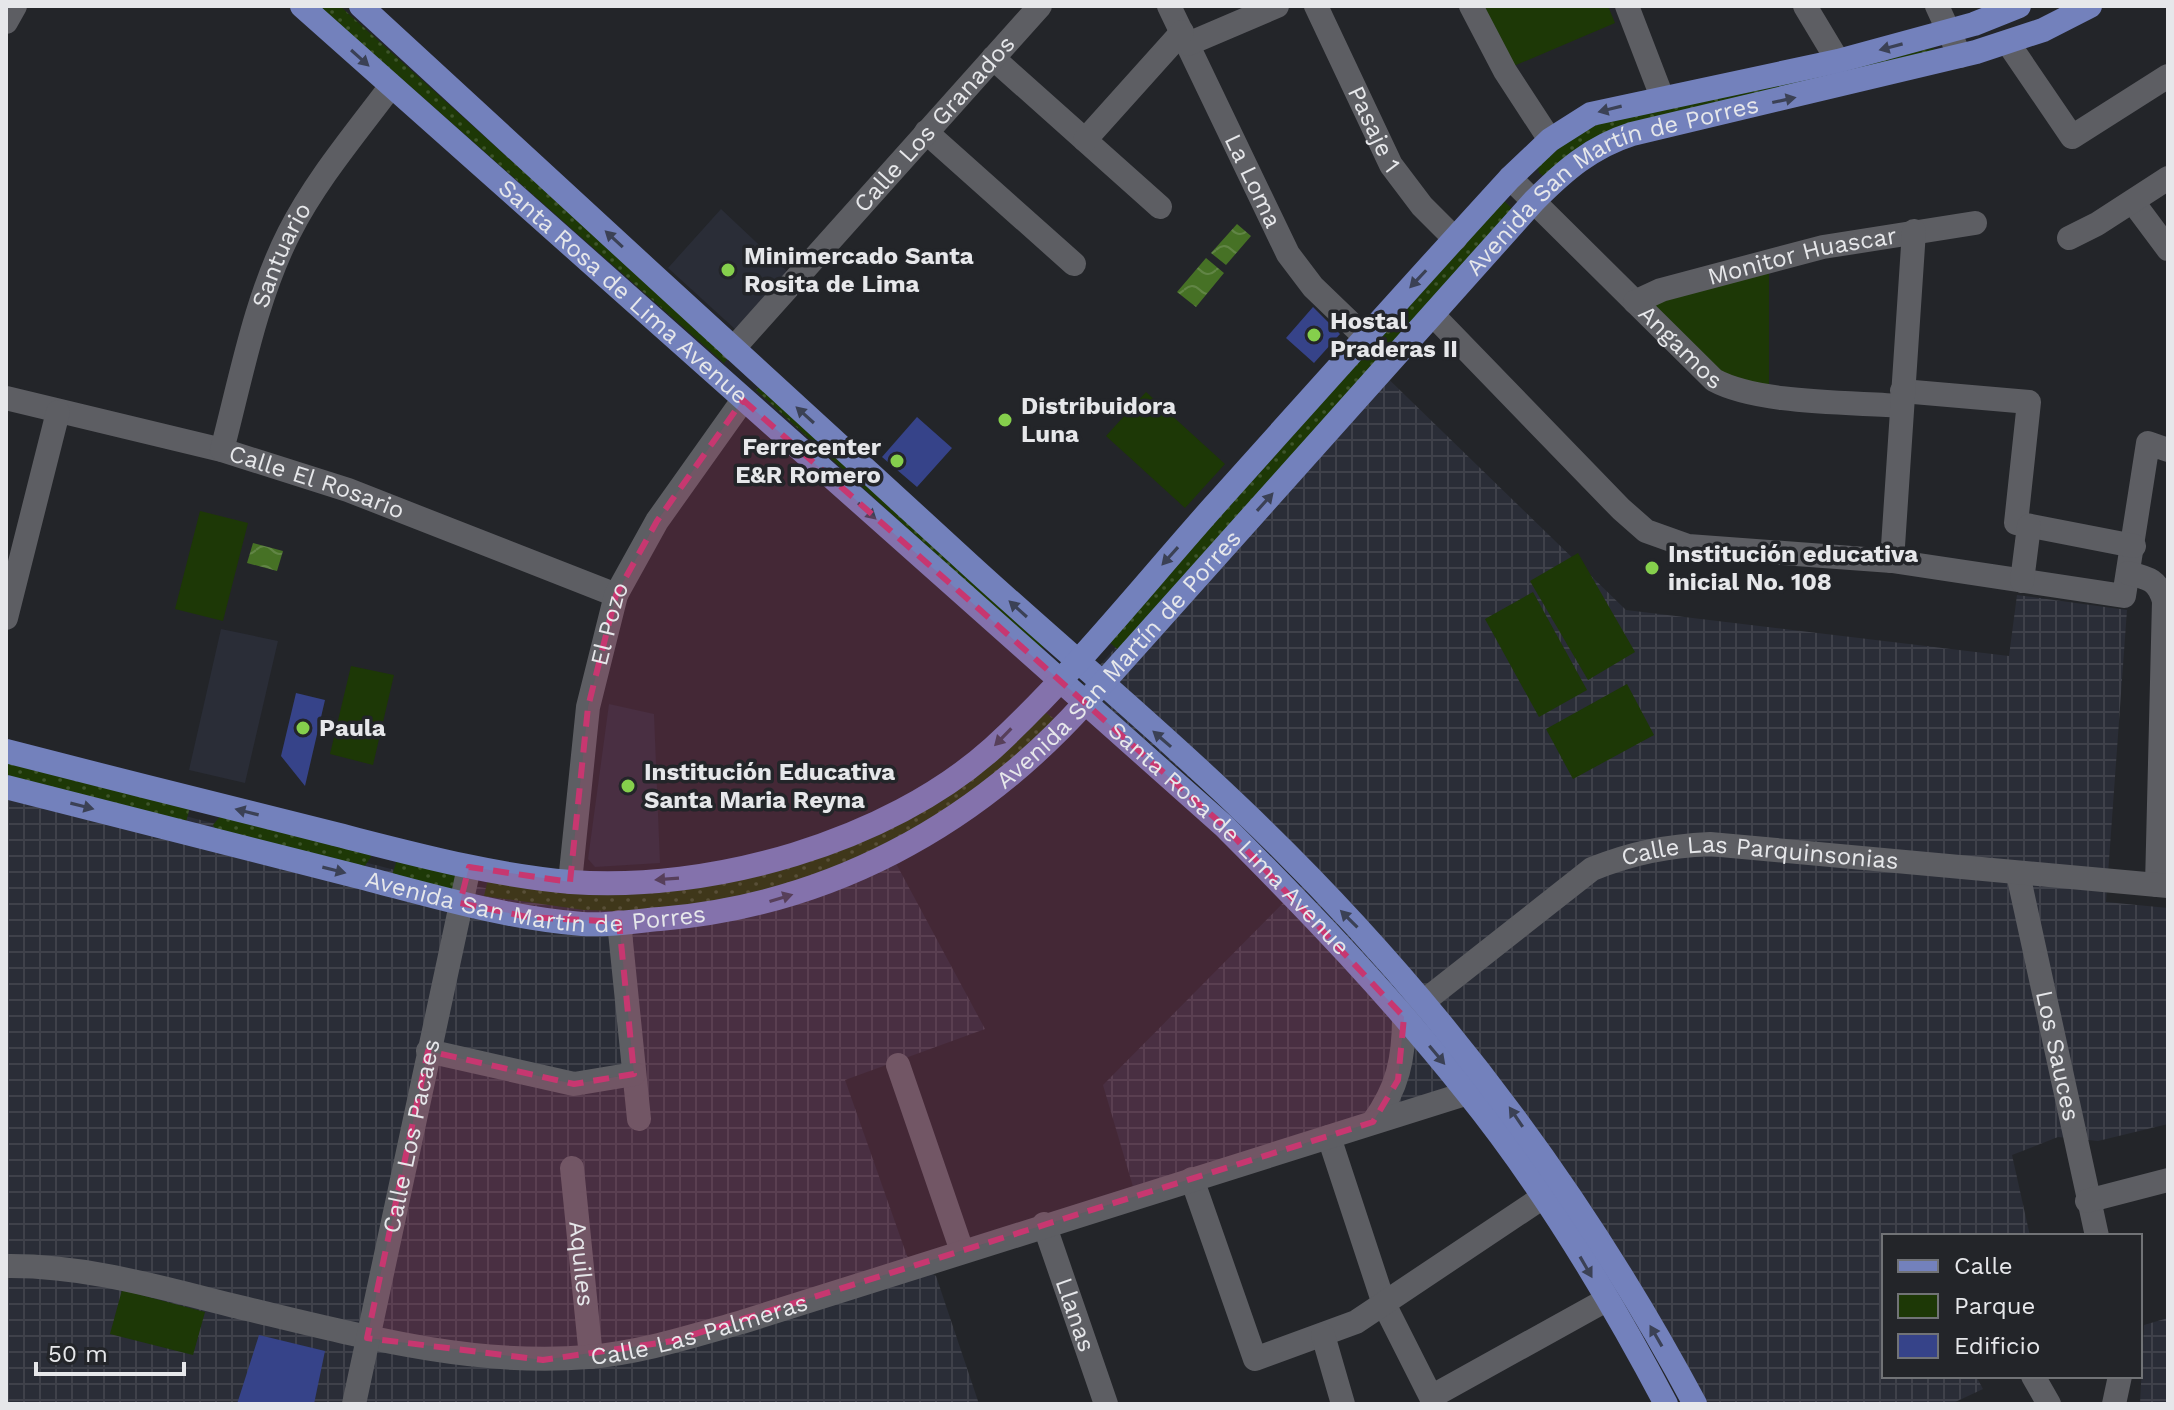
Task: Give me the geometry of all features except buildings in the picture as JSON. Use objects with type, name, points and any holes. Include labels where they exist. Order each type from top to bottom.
[{"type":"main road","name":"Santa Rosa de Lima Avenue","points":[[302,6],[1057,680],[1093,694],[1240,808],[1365,935],[1468,1093],[1543,1197],[1666,1404]]},
{"type":"main road","name":"Santa Rosa de Lima Avenue","points":[[361,6],[1075,662],[1093,694]]},
{"type":"main road","name":"Avenida San Martín de Porres","points":[[6,751],[469,867],[570,882],[620,883],[730,873],[831,841],[901,809],[949,781],[991,749],[1075,662],[1510,178],[1550,140],[1591,114],[1838,61],[1949,32],[2019,6]]},
{"type":"main road","name":"Avenida San Martín de Porres","points":[[6,787],[460,903],[528,917],[585,924],[741,910],[844,877],[891,857],[979,801],[1023,767],[1093,694],[1534,201],[1567,168],[1606,142],[2008,43],[2090,6]]},
{"type":"main road","points":[[194,835],[203,801]]},
{"type":"main road","points":[[831,841],[844,877]]},
{"type":"main road","points":[[374,880],[382,846]]},
{"type":"main road","points":[[730,873],[741,910]]},
{"type":"main road","name":"Santa Rosa de Lima Avenue","points":[[1413,1009],[1502,1096],[1629,1289],[1695,1404]]},
{"type":"street","points":[[6,22],[15,6]]},
{"type":"street","name":"Calle Los Granados","points":[[733,349],[1040,6]]},
{"type":"street","name":"La Loma","points":[[1169,6],[1288,254],[1313,287],[1365,337]]},
{"type":"street","points":[[1085,140],[1185,38],[1277,6]]},
{"type":"street","name":"Pasaje 1","points":[[1316,6],[1391,165],[1422,206],[1455,239]]},
{"type":"street","points":[[1471,6],[1505,71],[1550,140]]},
{"type":"street","points":[[1627,6],[1662,97]]},
{"type":"street","points":[[1805,6],[1838,61]]},
{"type":"street","points":[[1937,6],[1960,56]]},
{"type":"street","points":[[2008,43],[2072,137],[2168,76]]},
{"type":"street","points":[[993,58],[1160,207]]},
{"type":"street","name":"Santuario","points":[[222,450],[268,284],[289,234],[319,182],[391,86]]},
{"type":"street","points":[[926,132],[1074,264]]},
{"type":"street","name":"Angamos","points":[[1510,178],[1698,367],[1731,389],[1902,399],[2029,402],[2023,525]]},
{"type":"street","points":[[2069,238],[2168,178]]},
{"type":"street","points":[[2133,202],[2168,249]]},
{"type":"street","name":"Monitor Huascar","points":[[1635,302],[1661,290],[1823,247],[1975,223]]},
{"type":"street","points":[[1892,561],[1914,231]]},
{"type":"street","points":[[1433,315],[1646,531],[1688,546],[1892,561],[2124,596],[2148,443],[2168,450]]},
{"type":"street","name":"Calle El Rosario","points":[[6,398],[222,450],[348,490],[616,595]]},
{"type":"street","name":"El Pozo","points":[[570,882],[588,707],[616,595],[657,521],[743,400]]},
{"type":"street","points":[[6,618],[58,412]]},
{"type":"street","points":[[2022,581],[2023,525],[2134,546]]},
{"type":"street","points":[[2128,573],[2150,578],[2160,586],[2164,601],[2162,886]]},
{"type":"street","name":"Calle Las Parquinsonias","points":[[1413,1009],[1592,869],[1628,855],[1667,846],[1710,844],[2162,886]]},
{"type":"street","name":"Calle Los Pacaes","points":[[354,1404],[469,867]]},
{"type":"street","name":"Los Sauces","points":[[2018,874],[2096,1234]]},
{"type":"street","points":[[619,922],[639,1119]]},
{"type":"street","points":[[1373,1122],[1398,1080],[1413,1009]]},
{"type":"street","points":[[428,1051],[574,1084],[634,1074]]},
{"type":"street","points":[[898,1065],[962,1251]]},
{"type":"street","name":"Calle Las Palmeras","points":[[6,1266],[41,1266],[102,1274],[367,1338],[543,1360],[591,1357],[673,1341],[742,1322],[1044,1224],[1468,1093]]},
{"type":"street","points":[[1329,1137],[1384,1304],[1431,1397],[1606,1300]]},
{"type":"street","name":"Aquiles","points":[[572,1168],[591,1357]]},
{"type":"street","points":[[1192,1179],[1255,1359],[1356,1322],[1543,1197]]},
{"type":"street","points":[[2087,1201],[2168,1180]]},
{"type":"street","name":"Llanas","points":[[1044,1224],[1106,1404]]},
{"type":"street","points":[[1323,1335],[1343,1404]]},
{"type":"street","points":[[2034,1378],[2049,1404]]},
{"type":"street","points":[[2114,1404],[2120,1378]]},
{"type":"highlighted area","points":[[743,400],[1224,826],[1404,1017],[1398,1080],[1373,1122],[673,1341],[543,1360],[367,1338],[428,1051],[574,1084],[634,1074],[619,922],[528,917],[460,903],[469,867],[570,882],[588,707],[616,595],[657,521]]},
{"type":"shaded area","name":"Minimercado Santa Rosita de Lima","points":[[721,209],[788,272],[736,330],[668,268]]},
{"type":"shaded area","points":[[1371,362],[1626,610],[2009,656],[2017,595],[2127,610],[2106,902],[2168,908],[2168,1124],[2098,1141],[2058,1137],[2012,1155],[2030,1234],[1882,1234],[1882,1378],[1977,1378],[1983,1389],[1951,1404],[1686,1404],[1571,1221],[1476,1083],[1134,1190],[1103,1085],[1301,885],[1247,827],[1082,685]]},
{"type":"shaded area","points":[[221,629],[278,641],[245,783],[189,770]]},
{"type":"shaded area","name":"Institución Educativa Santa Maria Reyna","points":[[609,704],[654,714],[660,863],[595,867],[588,859]]},
{"type":"shaded area","points":[[6,770],[426,878],[585,905],[731,893],[885,843],[985,1029],[845,1080],[907,1256],[936,1276],[979,1404],[6,1404]]},
{"type":"shaded area","points":[[2168,1318],[2168,1404],[2140,1404],[2144,1325]]},
{"type":"green space","points":[[319,6],[340,6],[729,357],[724,363]]},
{"type":"green space","points":[[1476,6],[1608,6],[1615,23],[1509,68]]},
{"type":"green space","points":[[1933,48],[1937,52],[1619,128],[1587,141],[1545,177],[1539,173],[1538,167],[1562,146],[1607,121]]},
{"type":"green space","points":[[1504,201],[1514,210],[1123,654],[1108,641]]},
{"type":"green space","points":[[1769,271],[1769,387],[1727,379],[1654,304]]},
{"type":"green space","points":[[762,385],[1047,643],[1041,650],[756,390]]},
{"type":"green space","points":[[1146,392],[1225,464],[1185,508],[1106,436]]},
{"type":"green space","points":[[200,511],[248,523],[223,621],[175,609]]},
{"type":"green space","points":[[1578,553],[1635,652],[1588,680],[1530,581]]},
{"type":"green space","points":[[1533,592],[1587,690],[1539,717],[1485,619]]},
{"type":"green space","points":[[351,666],[394,675],[373,765],[330,754]]},
{"type":"green space","points":[[1627,684],[1654,735],[1573,779],[1546,729]]},
{"type":"green space","points":[[1045,712],[1061,724],[1002,778],[843,869],[725,900],[640,912],[584,910],[484,896],[488,879],[602,894],[662,892],[733,881],[827,855]]},
{"type":"green space","points":[[6,761],[190,807],[186,822],[6,778]]},
{"type":"green space","points":[[222,814],[371,853],[371,857],[364,867],[217,832],[213,825]]},
{"type":"green space","points":[[397,860],[459,874],[455,892],[392,875]]},
{"type":"green space","points":[[122,1290],[205,1312],[193,1355],[110,1334]]},
{"type":"water","points":[[1237,224],[1251,236],[1226,265],[1211,253]]},
{"type":"water","points":[[1206,258],[1224,273],[1196,307],[1177,292]]},
{"type":"water","points":[[253,543],[283,551],[277,571],[247,563]]},
{"type":"place","name":"Minimercado Santa Rosita de Lima","points":[[728,270]]},
{"type":"place","name":"Hostal Praderas II","points":[[1314,335]]},
{"type":"place","name":"Distribuidora Luna","points":[[1005,420]]},
{"type":"place","name":"Ferrecenter E&R Romero","points":[[897,461]]},
{"type":"place","name":"Institución educativa inicial No. 108","points":[[1652,568]]},
{"type":"place","name":"Paula","points":[[303,728]]},
{"type":"place","name":"Institución Educativa Santa Maria Reyna","points":[[628,786]]}]
